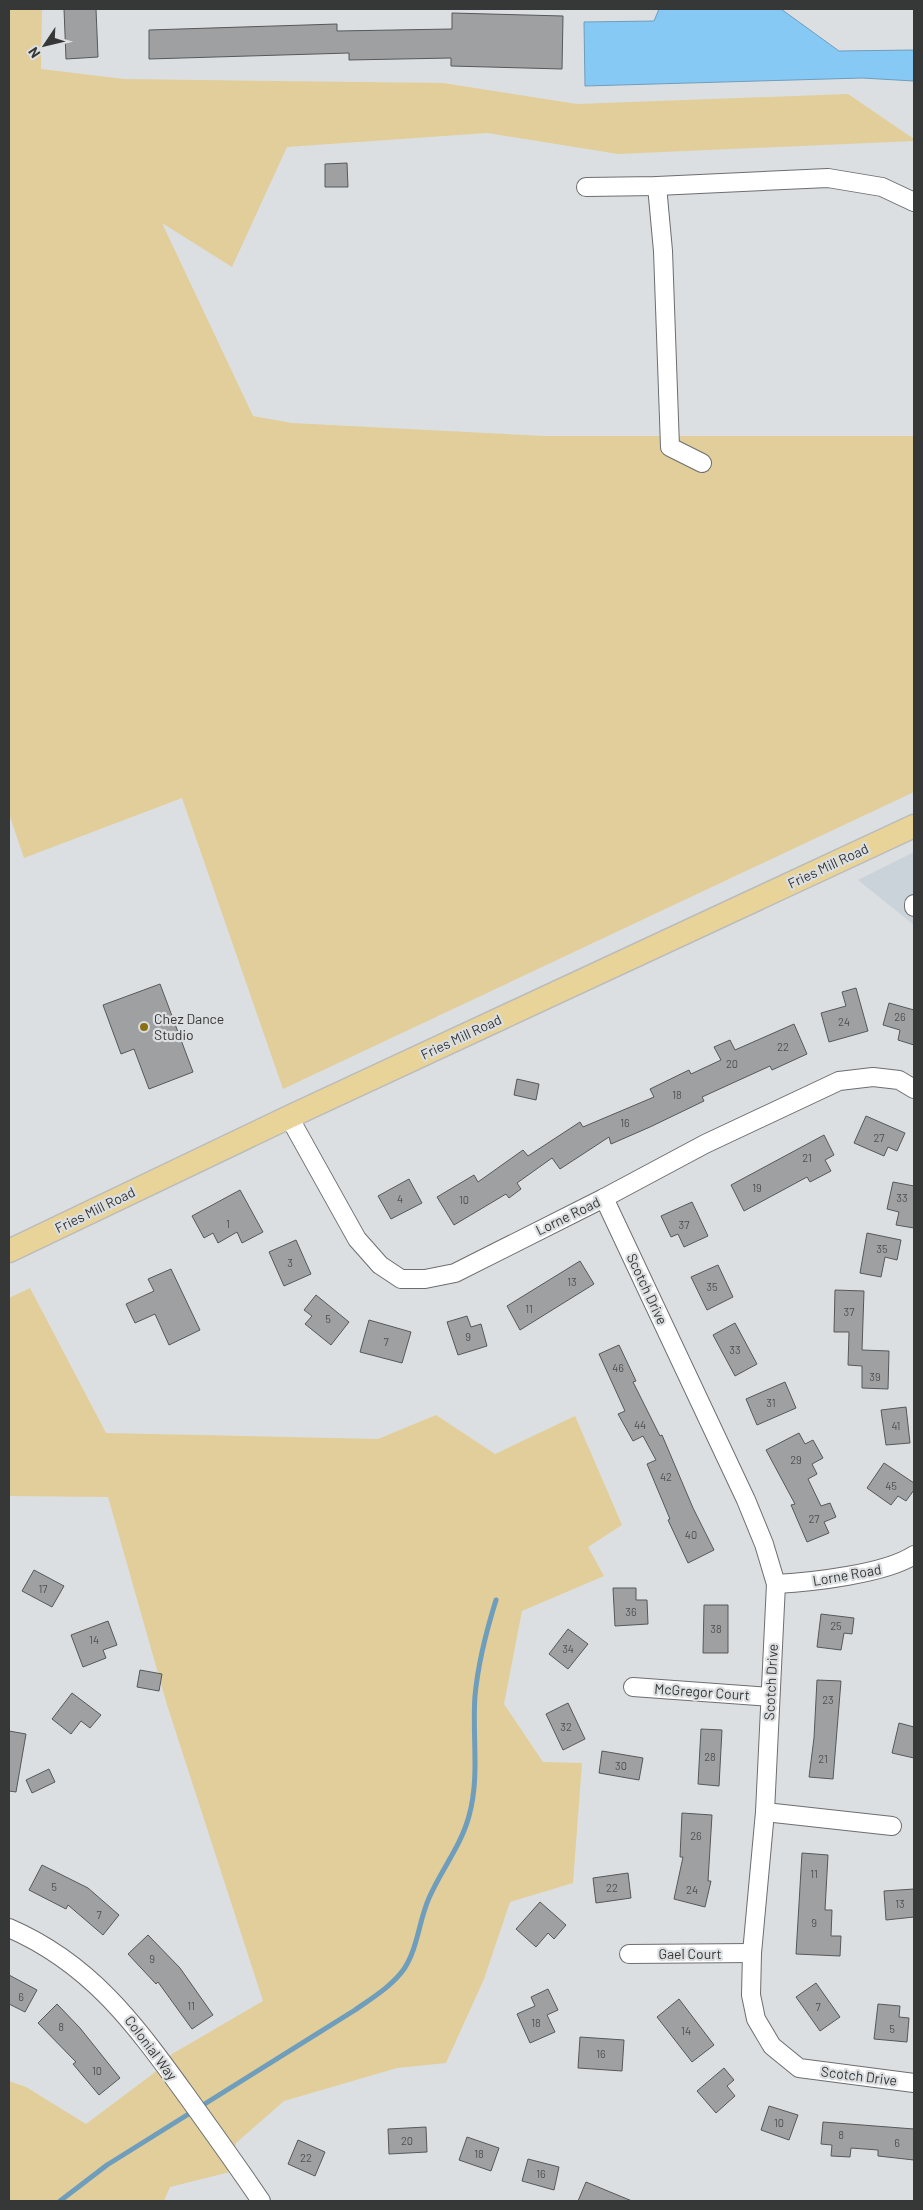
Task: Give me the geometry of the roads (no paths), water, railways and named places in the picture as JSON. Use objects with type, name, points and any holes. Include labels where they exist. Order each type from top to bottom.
[{"type":"main road","name":"Fries Mill Road","points":[[9,1251],[289,1117],[914,826]]},
{"type":"street","points":[[586,187],[657,186],[828,178],[882,187],[914,202]]},
{"type":"street","points":[[657,186],[663,251],[670,446],[702,464]]},
{"type":"street","name":"Lorne Road","points":[[289,1117],[357,1239],[380,1265],[401,1279],[425,1279],[455,1273],[604,1198],[705,1144],[839,1081],[873,1077],[899,1080],[914,1089]]},
{"type":"street","name":"Scotch Drive","points":[[604,1198],[746,1500],[764,1544],[776,1584],[765,1812],[752,1953],[751,1995],[756,2019],[772,2046],[799,2068],[914,2083]]},
{"type":"street","name":"Lorne Road","points":[[776,1584],[805,1582],[887,1568],[914,1555]]},
{"type":"street","name":"McGregor Court","points":[[633,1687],[770,1697]]},
{"type":"street","points":[[765,1812],[892,1826]]},
{"type":"street","name":"Colonial Way","points":[[9,1928],[60,1956],[110,1996],[150,2043],[260,2201]]},
{"type":"street","name":"Gael Court","points":[[629,1954],[752,1953]]},
{"type":"water","points":[[659,9],[781,9],[839,51],[914,50],[914,81],[862,78],[585,86],[584,22],[654,21]]},
{"type":"waterway","points":[[60,2201],[107,2165],[355,2010],[388,1986],[404,1969],[409,1961],[429,1898],[461,1838],[469,1816],[474,1786],[476,1684],[483,1648],[496,1600]]},
{"type":"place","name":"Chez Dance Studio","points":[[144,1027]]}]
